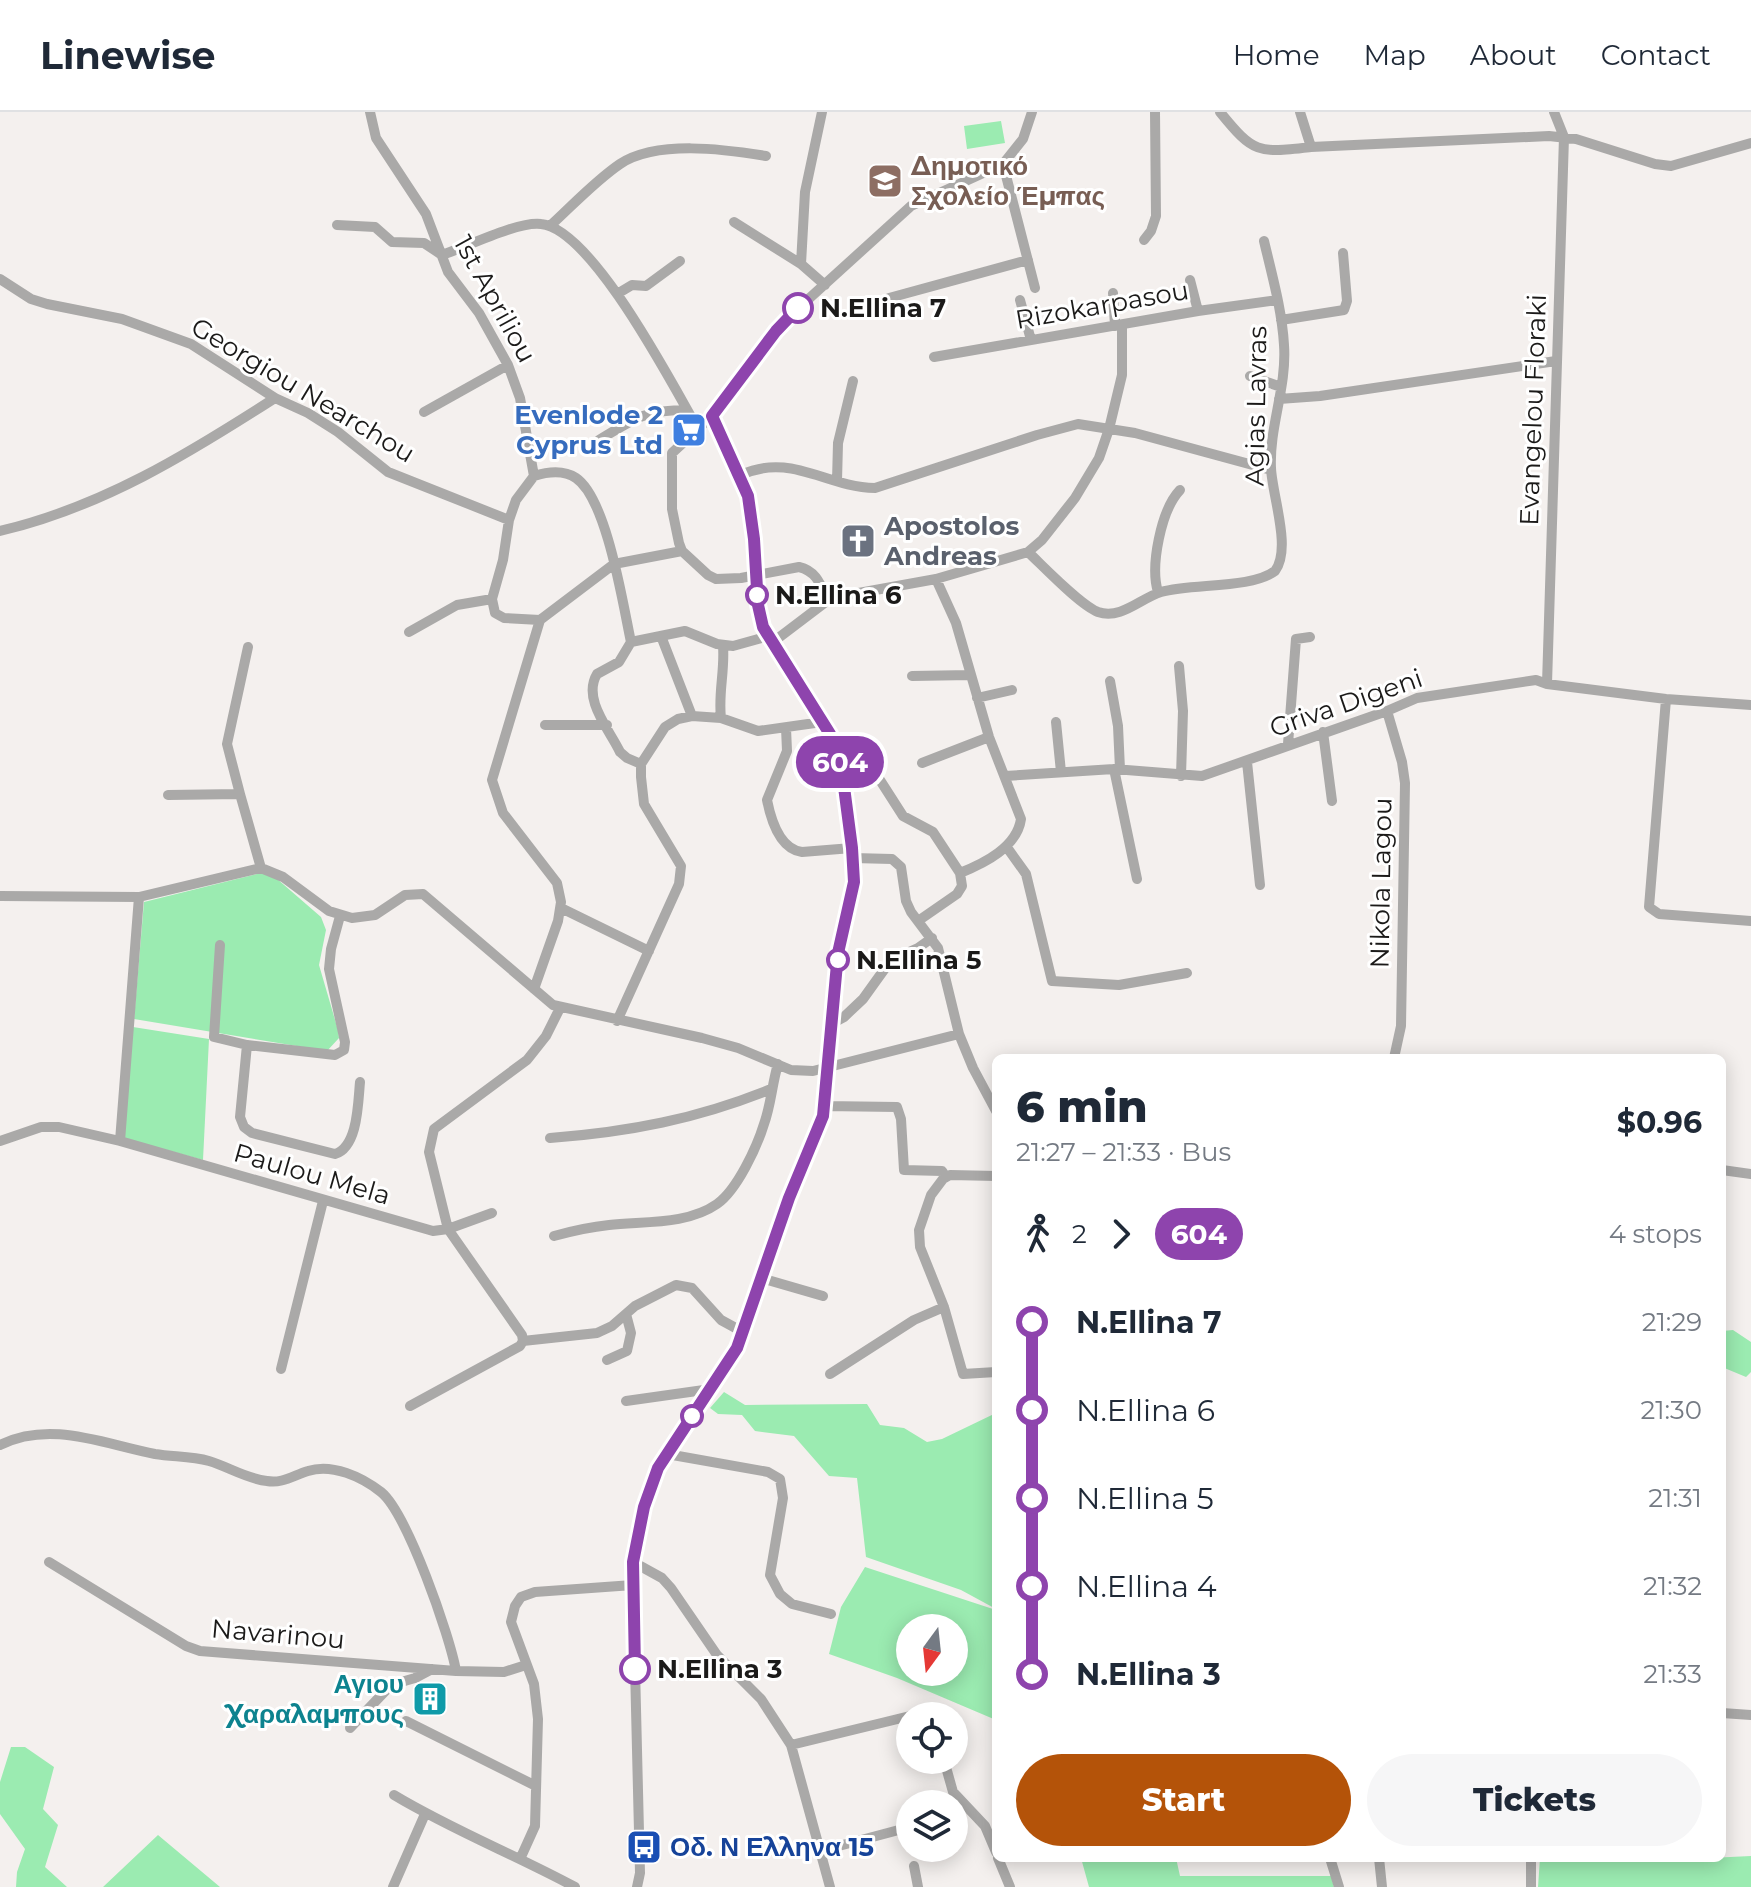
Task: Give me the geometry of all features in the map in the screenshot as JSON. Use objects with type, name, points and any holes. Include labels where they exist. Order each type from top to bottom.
[{"type":"street","name":"1st Apriliou","points":[[370,112],[376,138],[426,214],[448,272],[479,313],[508,365],[520,398],[534,476]]},
{"type":"street","points":[[801,264],[805,192],[822,112]]},
{"type":"street","points":[[828,601],[817,578],[806,569],[799,567],[756,577],[712,578],[682,551],[672,509],[671,457],[674,449],[712,416],[776,331],[911,206],[1003,164],[1023,139],[1032,112]]},
{"type":"street","points":[[1144,240],[1156,216],[1155,112]]},
{"type":"street","points":[[1220,112],[1247,142],[1263,150],[1564,137],[1671,166],[1751,143]]},
{"type":"street","points":[[1300,112],[1311,147]]},
{"type":"street","points":[[1554,112],[1564,137]]},
{"type":"street","name":"Evangelou Floraki","points":[[1547,684],[1564,137]]},
{"type":"street","points":[[550,226],[608,173],[636,156],[711,149],[766,156]]},
{"type":"street","points":[[1003,164],[1035,288]]},
{"type":"street","points":[[734,222],[801,264],[825,285]]},
{"type":"street","points":[[337,225],[375,227],[392,242],[424,243],[442,255],[524,225],[550,226],[563,232],[617,294],[698,429]]},
{"type":"street","name":"Agias Lavras","points":[[1158,592],[1255,580],[1275,571],[1282,551],[1271,470],[1284,347],[1264,241]]},
{"type":"street","points":[[1281,320],[1344,310],[1347,301],[1343,253]]},
{"type":"street","points":[[889,298],[1028,260]]},
{"type":"street","points":[[617,294],[632,285],[646,286],[680,261]]},
{"type":"street","name":"Georgiou Nearchou","points":[[0,279],[31,299],[122,319],[191,344],[275,398],[308,413],[338,432],[388,472],[509,520]]},
{"type":"street","points":[[1190,280],[1198,311]]},
{"type":"street","points":[[631,642],[685,631],[723,646],[771,639],[840,596],[936,579],[1028,552],[1050,531],[1087,479],[1099,458],[1109,429],[1122,375],[1119,325],[1113,293]]},
{"type":"street","points":[[1020,300],[1031,340]]},
{"type":"street","name":"Rizokarpasou","points":[[934,357],[1277,300]]},
{"type":"street","points":[[1250,376],[1280,393],[1320,396],[1556,361]]},
{"type":"street","points":[[424,412],[508,365]]},
{"type":"street","points":[[837,481],[838,443],[853,381]]},
{"type":"street","points":[[0,531],[44,519],[118,491],[179,459],[275,398]]},
{"type":"street","points":[[599,440],[639,415],[651,411],[687,410]]},
{"type":"street","points":[[637,1887],[640,1873],[633,1562],[637,1535],[650,1487],[667,1454],[731,1361],[789,1198],[819,1128],[824,1106],[838,953],[853,887],[853,853],[841,764],[822,722],[760,616],[752,517],[741,475],[712,416]]},
{"type":"street","points":[[741,475],[757,468],[791,467],[853,486],[875,488],[1078,424],[1271,470]]},
{"type":"street","points":[[540,620],[504,618],[495,613],[492,599],[516,500],[534,476],[561,472],[581,482],[602,523],[631,642],[619,662],[595,678],[593,699],[623,756],[641,764]]},
{"type":"street","points":[[1028,552],[1090,608],[1107,614],[1118,612],[1158,592],[1154,578],[1162,530],[1171,501],[1180,490]]},
{"type":"street","points":[[534,989],[561,908],[557,883],[503,813],[492,780],[540,620],[614,564],[682,551]]},
{"type":"street","points":[[936,579],[956,623],[989,737],[1021,819],[1017,835],[1006,846],[976,867],[960,873]]},
{"type":"street","points":[[409,632],[457,605],[492,599]]},
{"type":"street","points":[[661,636],[692,716]]},
{"type":"street","points":[[1288,744],[1296,639],[1310,637]]},
{"type":"street","points":[[721,718],[719,693],[724,666],[723,646]]},
{"type":"street","points":[[248,647],[227,744],[261,868]]},
{"type":"street","points":[[1179,666],[1183,711],[1181,776]]},
{"type":"street","points":[[912,676],[971,675]]},
{"type":"street","name":"Griva Digeni","points":[[1005,776],[1117,769],[1202,776],[1387,711],[1407,701],[1433,694],[1536,680],[1666,699],[1751,705]]},
{"type":"street","points":[[1110,681],[1118,726],[1117,769],[1137,879]]},
{"type":"street","points":[[977,698],[1012,690]]},
{"type":"street","points":[[1666,699],[1649,907],[1659,914],[1751,921]]},
{"type":"street","name":"Nikola Lagou","points":[[1387,711],[1405,783],[1399,1001],[1401,1026],[1395,1054]]},
{"type":"street","points":[[617,1021],[679,884],[681,866],[644,804],[641,764],[665,727],[678,719],[692,716],[721,718],[758,731],[822,722]]},
{"type":"street","points":[[1056,722],[1061,772]]},
{"type":"street","points":[[545,725],[607,725]]},
{"type":"street","points":[[786,728],[787,751],[767,800],[784,844],[794,851],[853,853],[898,862],[906,901],[940,953],[959,1034],[992,1104]]},
{"type":"street","points":[[1323,732],[1332,801]]},
{"type":"street","points":[[922,763],[989,737]]},
{"type":"street","points":[[1247,762],[1260,885]]},
{"type":"street","points":[[841,764],[878,777],[903,816],[933,832],[960,873],[962,886],[957,894],[918,921]]},
{"type":"street","points":[[168,795],[240,794]]},
{"type":"street","points":[[1006,846],[1026,874],[1052,981],[1119,985],[1187,973]]},
{"type":"street","points":[[0,896],[139,897],[261,868],[283,877],[320,906],[340,916],[367,917],[405,895],[423,894],[545,1000],[560,1008],[702,1038],[800,1072],[959,1034]]},
{"type":"street","points":[[120,1141],[139,897]]},
{"type":"street","points":[[561,908],[649,951]]},
{"type":"street","points":[[220,945],[214,1037],[247,1045],[329,1056],[344,1050],[345,1034],[329,969],[340,916]]},
{"type":"street","points":[[831,1024],[844,1017],[863,999],[891,960],[932,938]]},
{"type":"street","points":[[410,1406],[520,1346],[523,1341],[522,1335],[448,1229],[429,1152],[431,1135],[438,1125],[527,1060],[546,1036],[560,1008]]},
{"type":"street","points":[[247,1045],[240,1117],[244,1127],[252,1133],[335,1154],[342,1151],[348,1146],[355,1120],[360,1082]]},
{"type":"street","points":[[554,1236],[607,1225],[677,1219],[718,1203],[757,1144],[767,1117],[778,1064]]},
{"type":"street","points":[[550,1138],[669,1123],[771,1089]]},
{"type":"street","points":[[824,1106],[897,1107],[901,1119],[904,1170],[942,1171],[946,1177]]},
{"type":"street","name":"Paulou Mela","points":[[0,1141],[50,1126],[120,1141],[425,1229],[448,1229],[492,1213]]},
{"type":"street","points":[[1726,1171],[1751,1174]]},
{"type":"street","points":[[992,1176],[946,1177],[931,1195],[918,1239],[944,1307],[963,1374],[992,1372]]},
{"type":"street","points":[[281,1369],[323,1201]]},
{"type":"street","points":[[761,1278],[823,1296]]},
{"type":"street","points":[[523,1341],[597,1333],[612,1326],[635,1306],[676,1285],[685,1285],[698,1293],[721,1320],[743,1332]]},
{"type":"street","points":[[830,1374],[914,1320],[944,1307]]},
{"type":"street","points":[[607,1360],[627,1351],[631,1333],[626,1314]]},
{"type":"street","points":[[626,1401],[711,1389]]},
{"type":"street","points":[[0,1445],[37,1433],[84,1437],[157,1454],[199,1459],[268,1482],[283,1481],[316,1469],[345,1472],[380,1492],[402,1521],[450,1640],[456,1671]]},
{"type":"street","points":[[667,1454],[768,1472],[780,1479],[783,1498],[770,1575],[780,1594],[792,1604],[831,1614]]},
{"type":"street","name":"Navarinou","points":[[49,1562],[186,1646],[200,1651],[456,1671],[504,1672],[526,1665]]},
{"type":"street","points":[[633,1562],[652,1571],[671,1588],[717,1655],[761,1699],[791,1745],[830,1887]]},
{"type":"street","points":[[521,1857],[535,1826],[537,1702],[534,1684],[511,1622],[515,1606],[521,1597],[535,1592],[633,1585]]},
{"type":"street","points":[[391,1665],[391,1685]]},
{"type":"street","points":[[350,1728],[391,1685],[432,1669]]},
{"type":"street","points":[[1726,1713],[1751,1715]]},
{"type":"street","points":[[791,1745],[896,1720]]},
{"type":"street","points":[[406,1721],[534,1785]]},
{"type":"street","points":[[948,1774],[953,1792],[985,1826],[992,1843]]},
{"type":"street","points":[[394,1795],[425,1814],[521,1857],[575,1887]]},
{"type":"street","points":[[393,1887],[425,1814]]},
{"type":"street","points":[[820,1851],[896,1831]]},
{"type":"street","points":[[1000,1862],[1010,1887]]},
{"type":"street","points":[[1331,1862],[1339,1887]]},
{"type":"street","points":[[1379,1862],[1382,1887]]},
{"type":"street","points":[[1531,1862],[1531,1887]]},
{"type":"street","points":[[914,1866],[918,1887]]},
{"type":"green space","points":[[1001,121],[1005,143],[967,149],[964,126]]},
{"type":"green space","points":[[261,873],[276,878],[321,917],[326,930],[319,965],[339,1038],[327,1051],[134,1019],[144,902]]},
{"type":"green space","points":[[133,1027],[209,1039],[203,1160],[123,1138]]},
{"type":"green space","points":[[1733,1330],[1751,1342],[1751,1372],[1746,1377],[1726,1369],[1726,1331]]},
{"type":"green space","points":[[724,1392],[745,1405],[867,1404],[880,1425],[904,1428],[927,1442],[942,1439],[992,1415],[992,1607],[961,1590],[866,1557],[857,1478],[829,1476],[794,1436],[755,1431],[742,1415],[718,1414],[710,1408]]},
{"type":"green space","points":[[865,1567],[992,1609],[992,1718],[968,1708],[968,1702],[954,1702],[916,1686],[968,1686],[968,1614],[896,1614],[896,1678],[829,1654],[841,1607]]},
{"type":"green space","points":[[11,1747],[25,1747],[54,1767],[43,1809],[58,1825],[45,1867],[67,1887],[16,1887],[17,1872],[25,1849],[0,1814],[0,1782]]},
{"type":"green space","points":[[158,1835],[220,1887],[103,1887]]},
{"type":"green space","points":[[1751,1856],[1751,1887],[1538,1887],[1540,1862],[1726,1862],[1726,1857]]},
{"type":"green space","points":[[1082,1862],[1177,1862],[1180,1876],[1331,1876],[1334,1887],[1089,1887]]},
{"type":"bus line","name":"604","points":[[635,1669],[633,1562],[644,1507],[658,1468],[731,1361],[798,1173],[819,1128],[823,1116],[838,953],[853,887],[853,858],[841,764],[830,734],[763,627],[758,605],[748,496],[712,416],[776,331],[798,308]]},
{"type":"place","name":"Δημοτικό Σχολείο Έμπας","points":[[885,181]]},
{"type":"place","name":"N.Ellina 7","points":[[798,308]]},
{"type":"place","name":"Evenlode 2 Cyprus Ltd","points":[[689,430]]},
{"type":"place","name":"Apostolos Andreas","points":[[858,541]]},
{"type":"place","name":"N.Ellina 6","points":[[757,595]]},
{"type":"place","name":"N.Ellina 5","points":[[838,960]]},
{"type":"place","name":"N.Ellina 3","points":[[635,1669]]},
{"type":"place","name":"Αγιου Χαραλαμπους","points":[[430,1699]]},
{"type":"place","name":"Οδ. Ν Ελληνα 15","points":[[644,1847]]}]
